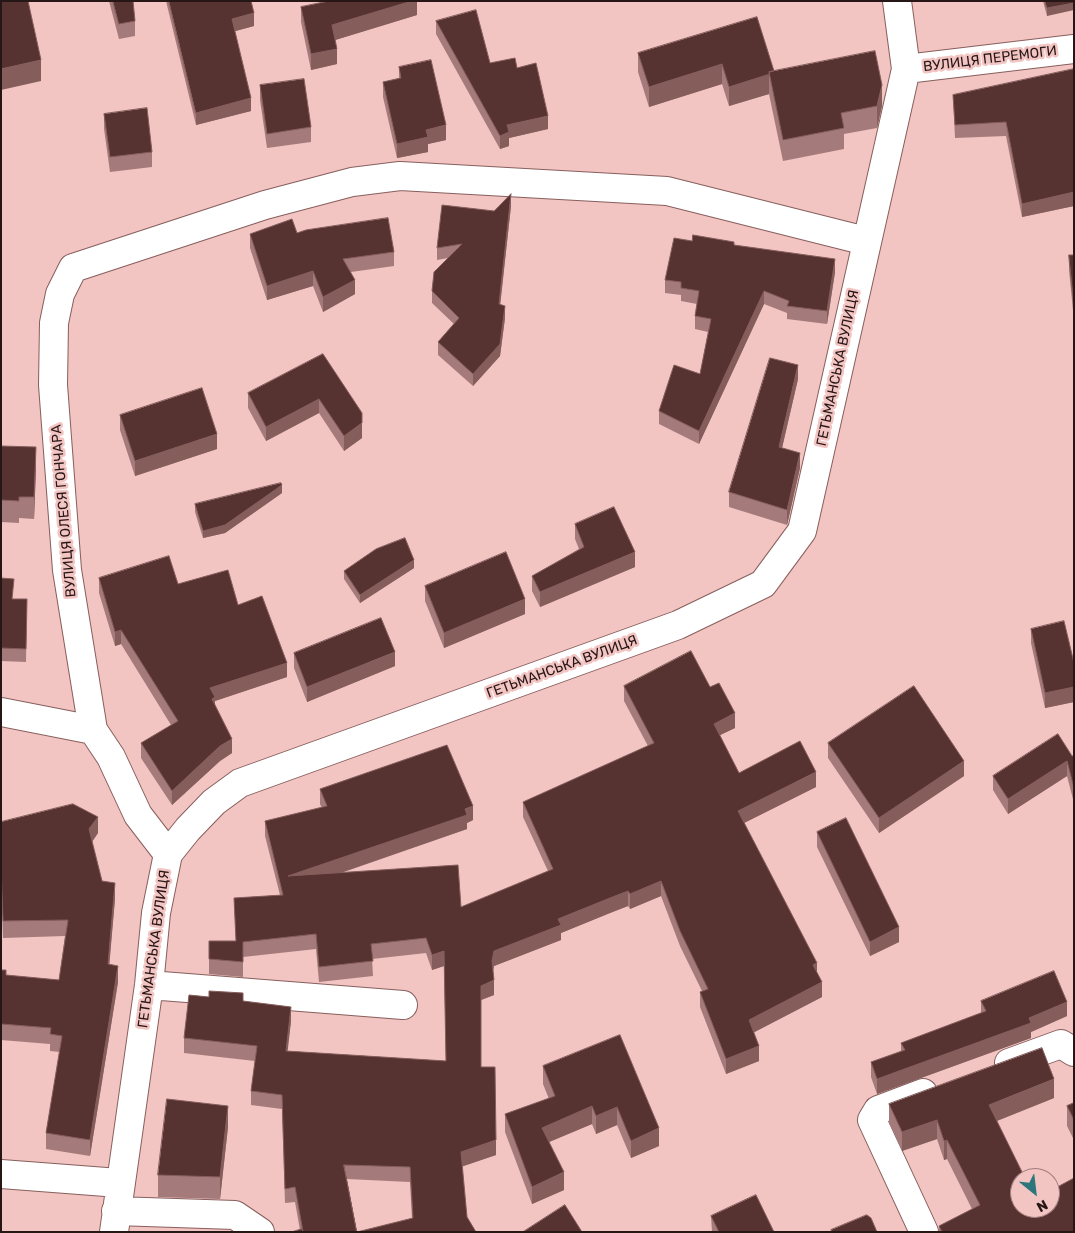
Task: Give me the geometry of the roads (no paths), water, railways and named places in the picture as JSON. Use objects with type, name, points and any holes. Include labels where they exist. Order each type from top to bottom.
[{"type":"street","name":"ГЕТЬМАНСЬКА ВУЛИЦЯ","points":[[115,1221],[149,985],[156,913],[168,854],[188,828],[214,802],[240,782],[678,625],[763,584],[802,531],[906,69],[897,1]]},
{"type":"street","name":"ВУЛИЦЯ ПЕРЕМОГИ","points":[[906,69],[1074,49]]},
{"type":"street","name":"ВУЛИЦЯ ОЛЕСЯ ГОНЧАРА","points":[[168,854],[138,815],[111,757],[93,730],[67,570],[53,386],[54,323],[60,294],[74,268],[265,205],[352,182],[400,176],[667,191],[866,241]]},
{"type":"street","points":[[1,712],[93,730]]},
{"type":"street","points":[[149,985],[403,1005]]},
{"type":"street","points":[[988,1070],[1061,1044],[1074,1052]]},
{"type":"street","points":[[924,1232],[872,1120],[878,1110],[942,1087]]},
{"type":"street","points":[[1,1174],[119,1183]]},
{"type":"street","points":[[115,1221],[235,1215],[260,1232]]}]
